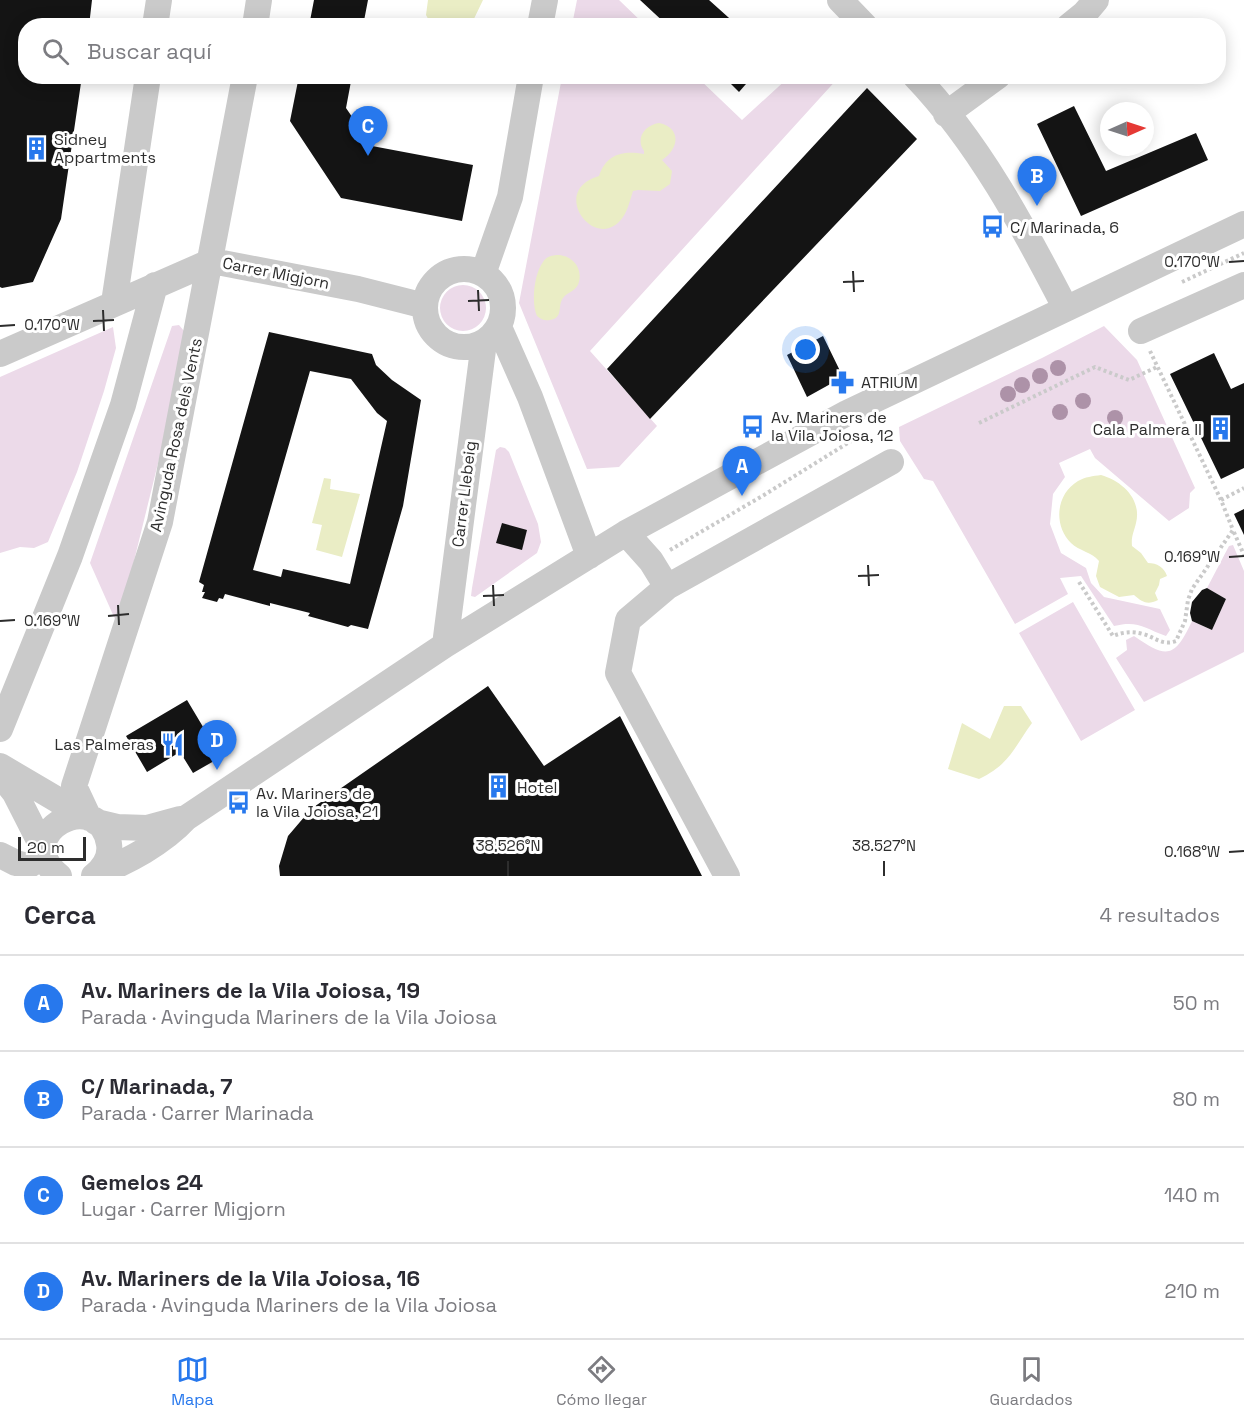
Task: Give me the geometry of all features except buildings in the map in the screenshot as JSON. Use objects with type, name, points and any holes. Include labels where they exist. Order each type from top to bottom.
[{"type":"street","points":[[156,18],[159,0]]},
{"type":"street","points":[[256,18],[259,0]]},
{"type":"street","points":[[542,18],[545,0]]},
{"type":"street","points":[[840,0],[857,18]]},
{"type":"street","points":[[1079,18],[1096,0]]},
{"type":"street","points":[[114,303],[146,84]]},
{"type":"street","name":"Avinguda Rosa dels Vents","points":[[95,875],[108,859],[109,849],[104,830],[88,819],[74,786],[160,522],[212,261],[244,84]]},
{"type":"street","points":[[483,274],[510,197],[530,84]]},
{"type":"street","points":[[922,84],[989,171],[1065,307]]},
{"type":"street","points":[[946,114],[987,84]]},
{"type":"street","points":[[95,875],[118,865],[173,832],[186,818],[444,645],[626,533],[847,413],[1065,307],[1244,224]]},
{"type":"street","name":"Carrer Migjorn","points":[[0,354],[212,261],[358,289],[425,306]]},
{"type":"street","points":[[471,269],[483,274],[496,286],[503,303],[503,315],[492,334],[473,347],[461,348],[449,345],[439,339],[426,318],[425,306],[428,293],[435,282],[445,274],[471,269]]},
{"type":"street","points":[[0,729],[70,556],[120,416],[155,285]]},
{"type":"street","points":[[1141,331],[1244,285]]},
{"type":"street","points":[[492,334],[527,389],[589,556]]},
{"type":"street","name":"Carrer Llebeig","points":[[444,645],[492,334]]},
{"type":"street","points":[[727,876],[618,673],[628,620],[667,587],[891,462]]},
{"type":"street","points":[[626,533],[651,561],[667,587]]},
{"type":"street","points":[[0,766],[88,819]]},
{"type":"street","points":[[0,774],[15,793],[50,866]]},
{"type":"street","points":[[50,866],[45,841],[54,825],[71,816],[117,827],[147,828],[186,818]]},
{"type":"street","points":[[0,855],[28,866],[50,866]]},
{"type":"street","points":[[0,855],[20,876]]},
{"type":"path","points":[[1179,284],[1244,253]]},
{"type":"path","points":[[1141,331],[1221,500],[1244,555]]},
{"type":"path","points":[[979,423],[1095,367],[1129,381],[1157,367]]},
{"type":"path","points":[[651,561],[857,437]]},
{"type":"path","points":[[1221,500],[1244,488]]},
{"type":"path","points":[[1079,582],[1113,636],[1124,632],[1135,632],[1163,643],[1169,643],[1176,640],[1185,621],[1192,589],[1233,530]]},
{"type":"shaded area","points":[[428,0],[483,0],[474,18],[428,18]]},
{"type":"shaded area","points":[[577,0],[619,0],[638,18],[573,18]]},
{"type":"shaded area","points":[[561,84],[704,84],[742,120],[781,84],[833,84],[590,351],[657,426],[619,467],[587,469],[519,303]]},
{"type":"shaded area","points":[[659,123],[672,129],[676,139],[672,150],[662,160],[672,171],[670,184],[660,191],[633,191],[625,214],[612,227],[601,229],[590,225],[577,206],[577,194],[584,184],[599,176],[606,163],[616,155],[644,154],[641,137],[649,126]]},
{"type":"shaded area","points":[[561,255],[574,262],[579,271],[579,282],[561,301],[557,317],[545,320],[537,316],[535,310],[536,281],[544,260]]},
{"type":"shaded area","points":[[463,285],[479,292],[486,308],[479,324],[463,331],[447,324],[440,308],[447,292]]},
{"type":"shaded area","points":[[179,325],[189,337],[118,626],[90,563],[172,326]]},
{"type":"shaded area","points":[[1104,326],[1137,360],[1195,488],[1190,493],[1189,508],[1169,521],[1095,458],[1090,449],[1059,463],[1065,477],[1053,494],[1050,524],[1061,553],[1086,568],[1091,583],[1104,597],[1160,609],[1170,630],[1166,636],[1135,624],[1114,626],[1081,576],[1060,578],[1068,594],[1015,624],[933,481],[924,479],[900,441],[899,427]]},
{"type":"shaded area","points":[[113,327],[116,348],[104,391],[77,472],[48,542],[34,548],[20,547],[0,553],[0,377]]},
{"type":"shaded area","points":[[500,447],[509,452],[538,524],[541,542],[537,553],[475,597],[471,596],[472,588],[496,450]]},
{"type":"shaded area","points":[[1101,475],[1123,486],[1133,499],[1137,514],[1132,546],[1148,563],[1162,568],[1167,576],[1160,579],[1155,593],[1158,600],[1148,603],[1134,595],[1119,597],[1100,587],[1096,576],[1099,561],[1071,543],[1061,528],[1060,510],[1065,494],[1078,481]]},
{"type":"shaded area","points":[[324,478],[331,479],[330,489],[360,494],[342,557],[316,550],[322,525],[312,523]]},
{"type":"shaded area","points":[[1233,545],[1244,571],[1244,652],[1144,702],[1116,658],[1127,650],[1126,640],[1134,636],[1155,649],[1169,651],[1180,642],[1192,621],[1212,630],[1226,599],[1207,588],[1229,546]]},
{"type":"shaded area","points":[[1073,602],[1135,710],[1081,741],[1019,633]]},
{"type":"shaded area","points":[[1004,706],[1021,706],[1032,723],[1004,762],[979,779],[948,769],[962,723],[990,739]]},
{"type":"place","name":"Sidney Appartments","points":[[36,148]]},
{"type":"place","name":"Gemelos 24","points":[[368,156]]},
{"type":"place","name":"C/ Marinada, 7","points":[[1037,206]]},
{"type":"place","name":"C/ Marinada, 6","points":[[992,227]]},
{"type":"place","name":"ATRIUM","points":[[843,382]]},
{"type":"place","name":"Av. Mariners de la Vila Joiosa, 12","points":[[753,426]]},
{"type":"place","name":"Cala Palmera II","points":[[1220,429]]},
{"type":"place","name":"Av. Mariners de la Vila Joiosa, 19","points":[[742,496]]},
{"type":"place","name":"Las Palmeras","points":[[172,744]]},
{"type":"place","name":"Av. Mariners de la Vila Joiosa, 16","points":[[217,770]]},
{"type":"place","name":"Hotel","points":[[499,787]]},
{"type":"place","name":"Av. Mariners de la Vila Joiosa, 21","points":[[238,802]]}]
